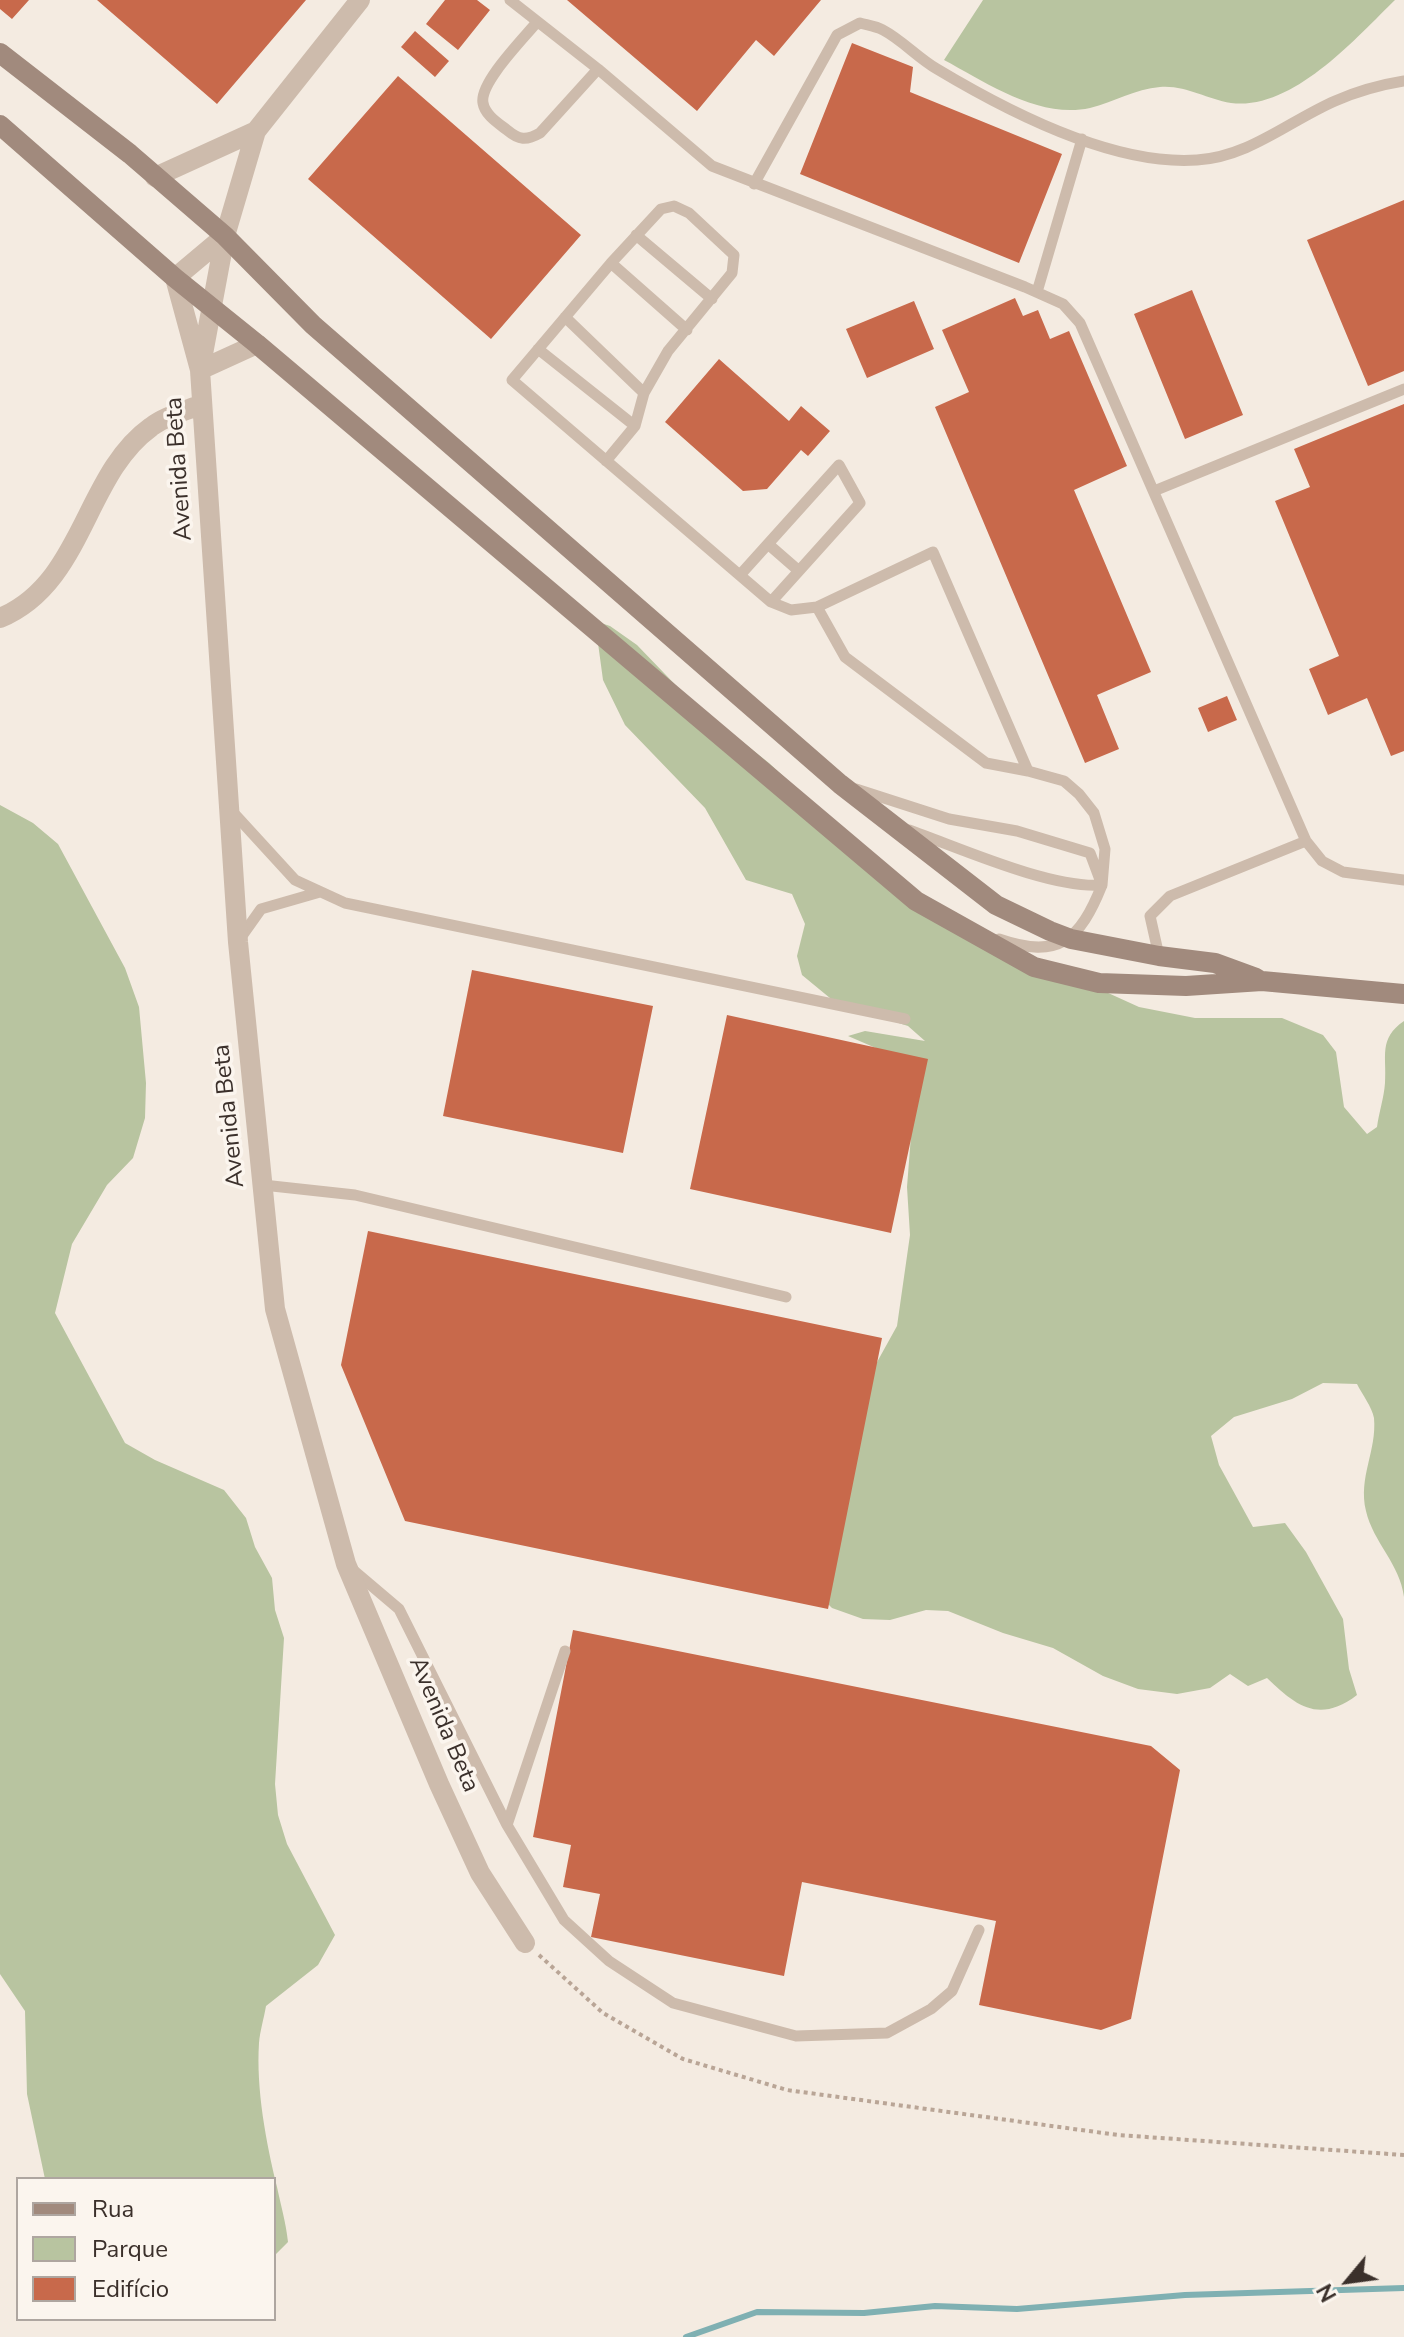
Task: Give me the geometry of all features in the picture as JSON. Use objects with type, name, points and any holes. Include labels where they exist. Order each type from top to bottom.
[{"type":"main road","points":[[0,53],[130,154],[225,236],[313,325],[840,784],[996,905],[1071,939],[1215,963],[1262,981]]},
{"type":"main road","points":[[0,125],[175,278],[916,901],[1034,967],[1099,983],[1186,986],[1262,981],[1404,994]]},
{"type":"street","points":[[155,177],[256,131],[360,0]]},
{"type":"street","name":"Avenida Beta","points":[[256,131],[225,236],[200,370],[227,805],[275,1309],[346,1564],[480,1873],[525,1943]]},
{"type":"street","points":[[225,236],[175,278],[200,370],[257,344]]},
{"type":"street","points":[[0,618],[17,611],[58,572],[122,456],[151,426],[202,404]]},
{"type":"lane","points":[[510,0],[598,69],[712,166],[1063,304],[1080,323],[1306,841],[1322,861],[1343,872],[1404,880]]},
{"type":"lane","points":[[537,22],[483,89],[483,103],[489,115],[516,138],[529,139],[540,133],[598,69]]},
{"type":"lane","points":[[754,184],[837,35],[860,23],[882,29],[927,63],[995,104],[1082,139],[1143,156],[1197,160],[1243,151],[1333,102],[1374,85],[1404,81]]},
{"type":"lane","points":[[1037,292],[1082,139]]},
{"type":"lane","points":[[606,461],[635,426],[644,393],[668,351],[732,273],[734,255],[689,213],[674,206],[661,209],[636,235],[512,380],[606,461],[771,602],[791,610],[817,607],[933,552],[1028,771]]},
{"type":"lane","points":[[636,235],[712,299]]},
{"type":"lane","points":[[611,263],[687,330]]},
{"type":"lane","points":[[565,317],[644,393]]},
{"type":"lane","points":[[538,349],[635,426]]},
{"type":"lane","points":[[1154,491],[1404,389]]},
{"type":"lane","points":[[740,575],[839,465],[860,503],[771,602]]},
{"type":"lane","points":[[768,544],[799,571]]},
{"type":"lane","points":[[817,607],[845,657],[862,671],[986,763],[1064,781],[1094,813],[1105,849],[1102,885],[1089,917],[1071,939],[1043,947],[1019,946],[957,924]]},
{"type":"lane","points":[[840,784],[949,819],[1017,831],[1090,853],[1102,885]]},
{"type":"lane","points":[[227,805],[295,880],[345,903],[905,1019]]},
{"type":"lane","points":[[886,821],[1029,872],[1081,887],[1102,885]]},
{"type":"lane","points":[[1159,956],[1150,916],[1170,896],[1306,841]]},
{"type":"lane","points":[[238,942],[261,909],[320,892]]},
{"type":"lane","points":[[263,1185],[355,1195],[786,1297]]},
{"type":"lane","points":[[346,1564],[399,1609],[507,1825],[564,1920],[609,1961],[673,2003],[796,2036],[887,2033],[931,2009],[952,1991],[979,1930]]},
{"type":"lane","points":[[507,1825],[565,1651]]},
{"type":"path","points":[[525,1943],[603,2013],[683,2059],[787,2090],[1118,2135],[1404,2155]]},
{"type":"green space","points":[[983,0],[1395,0],[1342,52],[1277,96],[1254,102],[1231,103],[1179,88],[1160,87],[1090,108],[1071,110],[1033,104],[1014,97],[944,60]]},
{"type":"green space","points":[[595,621],[610,626],[637,645],[691,701],[769,763],[932,913],[1139,1007],[1195,1018],[1282,1018],[1323,1035],[1336,1052],[1344,1107],[1367,1134],[1377,1127],[1384,1089],[1387,1041],[1404,1021],[1404,1597],[1402,1585],[1374,1533],[1366,1511],[1364,1487],[1373,1442],[1374,1418],[1357,1384],[1323,1383],[1292,1399],[1234,1417],[1211,1436],[1219,1465],[1253,1527],[1285,1523],[1306,1552],[1343,1619],[1349,1669],[1357,1695],[1331,1709],[1319,1710],[1288,1697],[1267,1678],[1248,1686],[1230,1674],[1210,1688],[1177,1694],[1138,1689],[1103,1676],[1053,1648],[1003,1633],[948,1611],[926,1610],[890,1620],[863,1619],[832,1608],[815,1591],[861,1391],[897,1326],[910,1235],[907,1187],[914,1097],[899,1058],[848,1036],[865,1031],[925,1041],[908,1026],[836,1003],[802,975],[797,956],[805,924],[792,894],[746,880],[705,808],[625,725],[603,680]]},
{"type":"green space","points":[[0,805],[33,823],[58,844],[125,968],[139,1007],[146,1083],[145,1118],[133,1158],[107,1185],[72,1244],[55,1313],[125,1443],[155,1460],[224,1490],[246,1518],[255,1547],[272,1578],[275,1610],[284,1638],[275,1784],[278,1815],[287,1844],[335,1935],[318,1965],[266,2006],[258,2061],[263,2115],[275,2177],[45,2177],[27,2094],[25,2011],[0,1974]]},
{"type":"green space","points":[[276,2182],[285,2221],[288,2242],[276,2254]]},
{"type":"building","points":[[0,0],[29,0],[12,19],[0,9]]},
{"type":"building","points":[[97,0],[306,0],[217,104]]},
{"type":"building","points":[[445,0],[477,0],[490,10],[458,50],[426,24]]},
{"type":"building","points":[[567,0],[821,0],[774,56],[756,40],[697,111]]},
{"type":"building","points":[[415,31],[449,61],[435,77],[401,47]]},
{"type":"building","points":[[852,43],[913,67],[910,92],[1062,154],[1019,263],[800,174]]},
{"type":"building","points":[[398,76],[581,235],[491,339],[308,179]]},
{"type":"building","points":[[1404,200],[1404,371],[1368,386],[1307,240]]},
{"type":"building","points":[[1192,290],[1243,415],[1185,439],[1134,314]]},
{"type":"building","points":[[1015,298],[1023,316],[1038,310],[1050,339],[1069,331],[1127,466],[1074,490],[1151,672],[1097,695],[1119,749],[1085,763],[935,407],[969,392],[942,330]]},
{"type":"building","points":[[914,301],[934,349],[867,378],[846,329]]},
{"type":"building","points":[[719,359],[789,421],[801,406],[830,431],[808,456],[801,450],[767,489],[743,491],[665,422]]},
{"type":"building","points":[[1404,404],[1404,751],[1391,756],[1367,698],[1328,715],[1309,669],[1339,656],[1275,501],[1310,487],[1294,449]]},
{"type":"building","points":[[1227,696],[1237,720],[1208,732],[1198,708]]},
{"type":"building","points":[[472,970],[653,1006],[623,1153],[443,1116]]},
{"type":"building","points":[[727,1015],[928,1059],[891,1233],[690,1189]]},
{"type":"building","points":[[368,1231],[882,1338],[828,1609],[405,1521],[341,1365]]},
{"type":"building","points":[[573,1630],[1151,1746],[1180,1770],[1131,2019],[1101,2030],[979,2005],[996,1921],[802,1882],[784,1976],[591,1937],[600,1894],[563,1887],[571,1845],[533,1837]]},
{"type":"waterway","points":[[686,2337],[757,2312],[864,2313],[935,2306],[1017,2309],[1185,2295],[1404,2288]]}]
